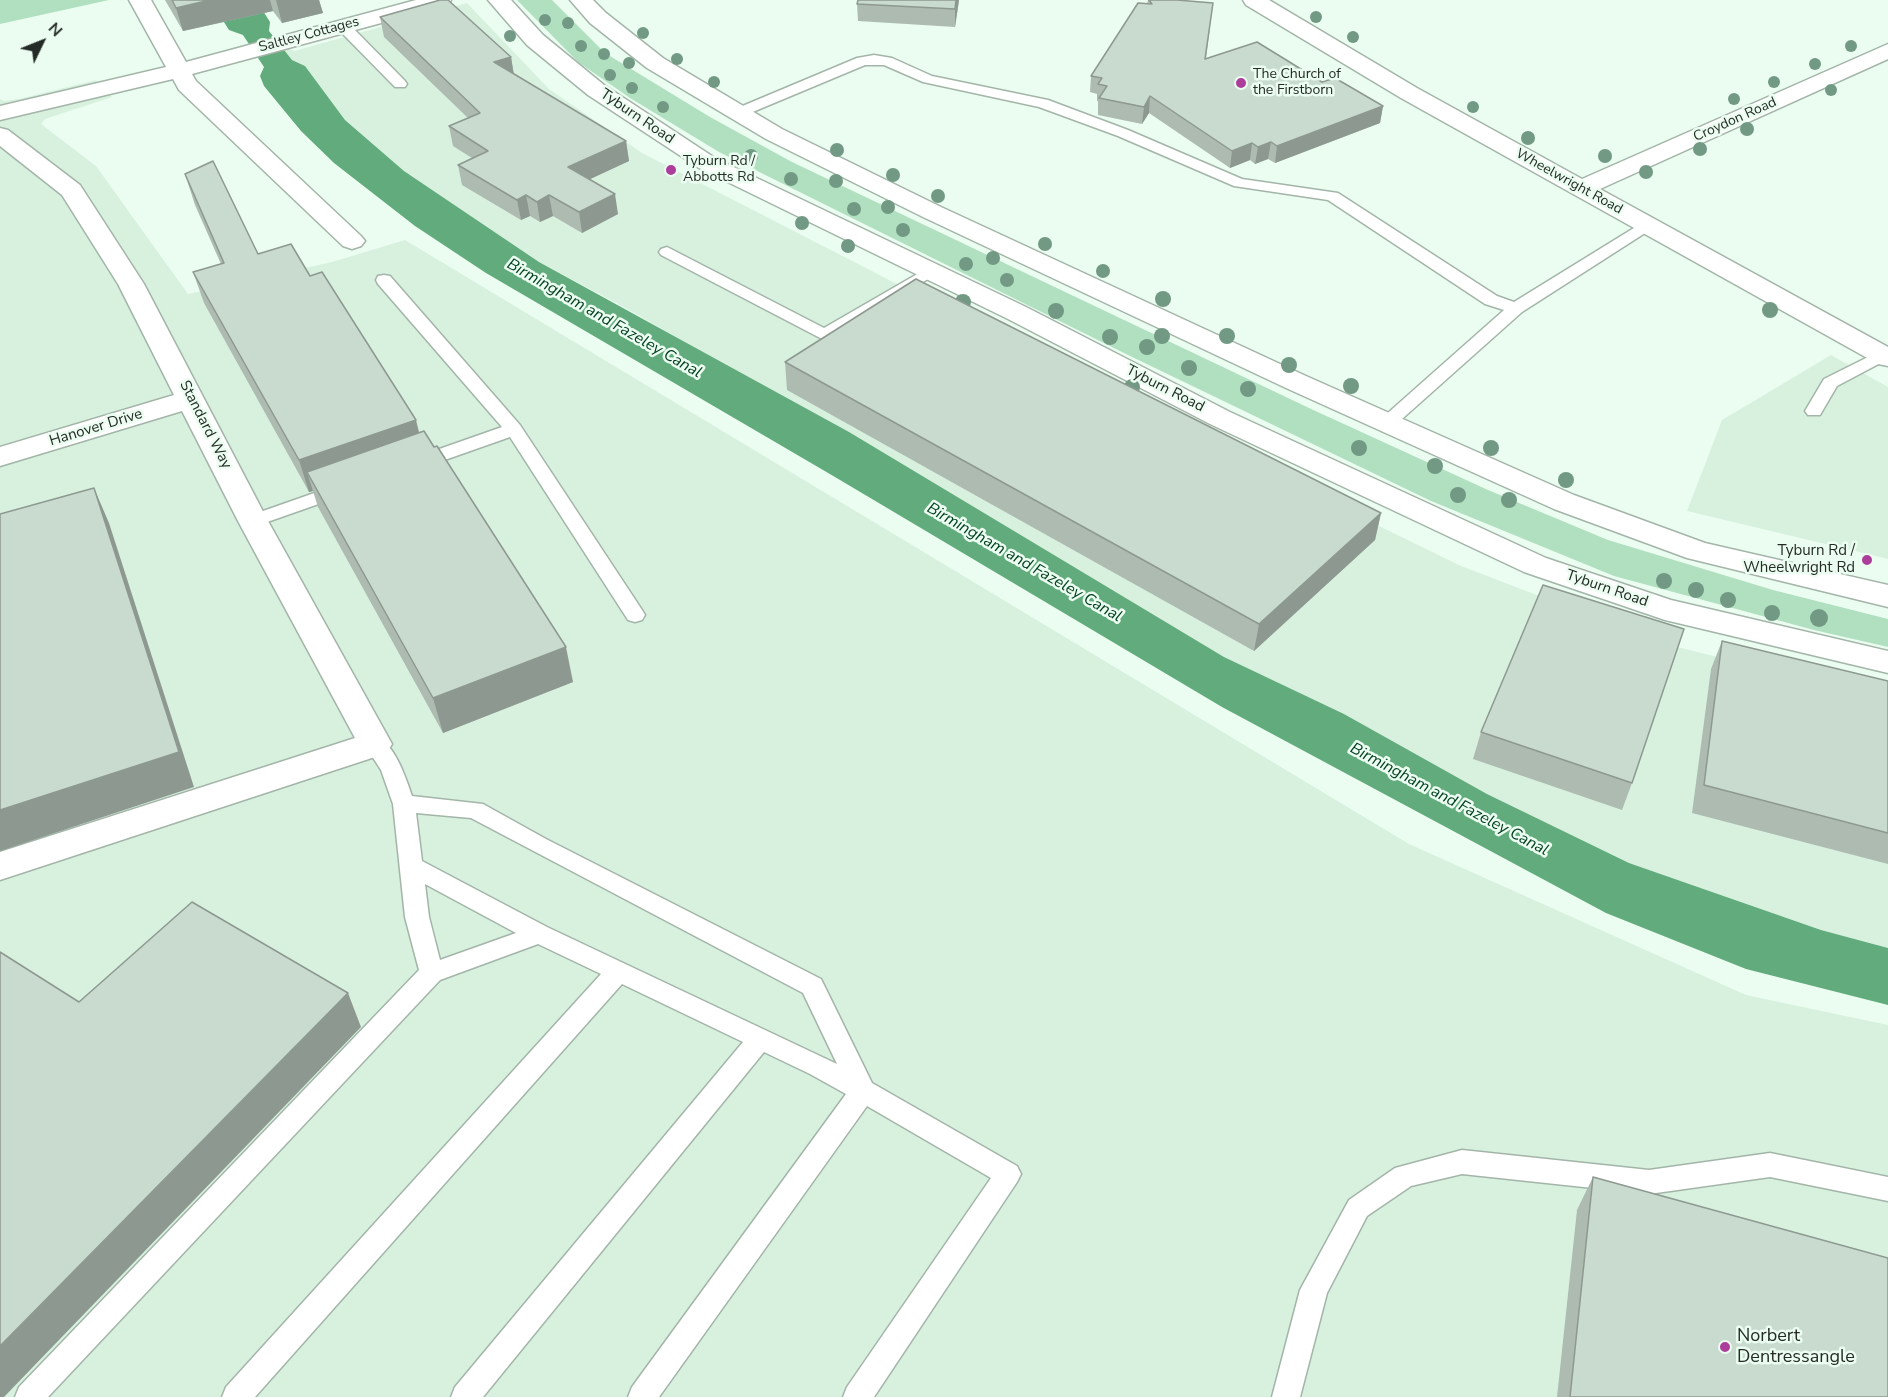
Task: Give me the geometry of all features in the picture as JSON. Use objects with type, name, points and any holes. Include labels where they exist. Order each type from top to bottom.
[{"type":"main road","points":[[140,0],[187,85],[352,241]]},
{"type":"main road","name":"Saltley Cottages","points":[[0,113],[179,71],[222,57],[440,0]]},
{"type":"main road","name":"Tyburn Road","points":[[499,0],[534,40],[596,90],[707,163],[932,272],[1220,418],[1535,565],[1665,609],[1888,662]]},
{"type":"main road","points":[[581,0],[598,18],[655,63],[774,135],[932,212],[1387,423],[1564,502],[1698,551],[1888,596]]},
{"type":"main road","name":"Wheelwright Road","points":[[1261,1],[1409,93],[1885,356]]},
{"type":"main road","name":"Croydon Road","points":[[1582,188],[1888,51]]},
{"type":"main road","name":"Standard Way","points":[[0,135],[71,190],[131,284],[253,521],[375,744]]},
{"type":"main road","name":"Hanover Drive","points":[[0,457],[192,399]]},
{"type":"main road","points":[[0,866],[375,744]]},
{"type":"lane","points":[[343,26],[400,84]]},
{"type":"lane","points":[[738,113],[862,61],[874,59],[887,61],[937,82],[1043,103],[1124,133],[1239,183],[1332,196],[1491,300],[1516,308]]},
{"type":"lane","points":[[1387,423],[1516,308],[1648,225]]},
{"type":"lane","points":[[667,252],[824,335],[932,272]]},
{"type":"lane","points":[[384,280],[514,429],[635,615]]},
{"type":"lane","points":[[1814,411],[1830,383],[1885,356]]},
{"type":"lane","points":[[395,471],[514,429]]},
{"type":"lane","points":[[253,521],[362,483]]},
{"type":"lane","points":[[375,744],[391,768],[404,804],[417,917],[432,973]]},
{"type":"lane","points":[[404,804],[475,810],[538,845],[812,986],[863,1091]]},
{"type":"lane","points":[[411,866],[539,934],[819,1066],[1008,1174],[857,1397]]},
{"type":"lane","points":[[29,1397],[432,973],[539,934]]},
{"type":"lane","points":[[236,1397],[618,972]]},
{"type":"lane","points":[[465,1397],[760,1039]]},
{"type":"lane","points":[[642,1397],[863,1091]]},
{"type":"lane","points":[[1286,1397],[1314,1290],[1358,1208],[1404,1176],[1462,1162],[1649,1182],[1770,1165],[1888,1189]]},
{"type":"shaded area","points":[[0,0],[109,0],[0,24]]},
{"type":"shaded area","points":[[517,0],[552,0],[605,53],[710,117],[792,162],[1309,408],[1488,490],[1608,540],[1773,590],[1888,619],[1888,647],[1814,630],[1614,576],[1431,501],[1128,355],[719,152],[630,98],[578,62]]},
{"type":"shaded area","points":[[467,3],[549,89],[642,153],[1164,421],[1461,566],[1665,644],[1888,699],[1888,948],[1821,930],[1629,863],[1487,794],[1344,714],[1224,657],[969,505],[622,306],[539,262],[404,171],[345,120],[305,66],[292,60],[278,43],[294,51]]},
{"type":"shaded area","points":[[96,80],[112,97],[45,119],[41,124],[96,166],[188,294],[332,262],[405,240],[1409,844],[1746,995],[1888,1025],[1888,1397],[0,1397],[0,99],[4,101],[19,99]]},
{"type":"shaded area","points":[[1831,355],[1888,387],[1888,559],[1687,511],[1722,420]]},
{"type":"water","name":"Birmingham and Fazeley Canal","points":[[210,0],[256,0],[270,22],[269,31],[292,60],[305,66],[345,120],[404,171],[539,262],[849,432],[1224,657],[1344,714],[1487,794],[1629,863],[1821,930],[1888,948],[1888,1005],[1746,969],[1606,913],[1222,707],[486,273],[415,226],[334,163],[301,131],[264,86],[260,76],[264,67],[243,35],[229,30]]},
{"type":"building","points":[[172,0],[210,0],[176,8]]},
{"type":"building","points":[[440,0],[448,0],[511,57],[494,62],[626,141],[568,167],[615,194],[579,212],[549,195],[537,202],[526,195],[517,200],[458,165],[488,151],[449,126],[480,113],[380,17]]},
{"type":"building","points":[[858,0],[956,0],[955,9],[857,4]]},
{"type":"building","points":[[1149,0],[1213,3],[1205,59],[1257,42],[1322,82],[1335,78],[1383,106],[1277,146],[1271,142],[1258,147],[1252,143],[1232,151],[1150,96],[1144,107],[1099,98],[1107,86],[1098,84],[1102,78],[1091,76],[1138,3],[1152,4]]},
{"type":"building","points":[[213,161],[258,254],[291,244],[310,276],[322,272],[416,420],[299,460],[193,272],[224,263],[185,174]]},
{"type":"building","points":[[916,279],[1381,513],[1259,624],[785,362]]},
{"type":"building","points":[[424,431],[434,447],[437,446],[566,647],[433,698],[307,472]]},
{"type":"building","points":[[94,488],[179,752],[0,810],[0,514]]},
{"type":"building","points":[[1543,585],[1684,629],[1632,783],[1481,732]]},
{"type":"building","points":[[1722,641],[1888,681],[1888,833],[1704,785]]},
{"type":"building","points":[[192,902],[348,993],[0,1346],[0,952],[79,1002]]},
{"type":"building","name":"Norbert Dentressangle","points":[[1593,1177],[1888,1258],[1888,1397],[1570,1397]]},
{"type":"place","name":"The Church of the Firstborn","points":[[1241,83]]},
{"type":"place","name":"Tyburn Rd / Abbotts Rd","points":[[671,170]]},
{"type":"place","name":"Tyburn Rd / Wheelwright Rd","points":[[1867,560]]},
{"type":"place","name":"Norbert Dentressangle","points":[[1725,1347]]}]
